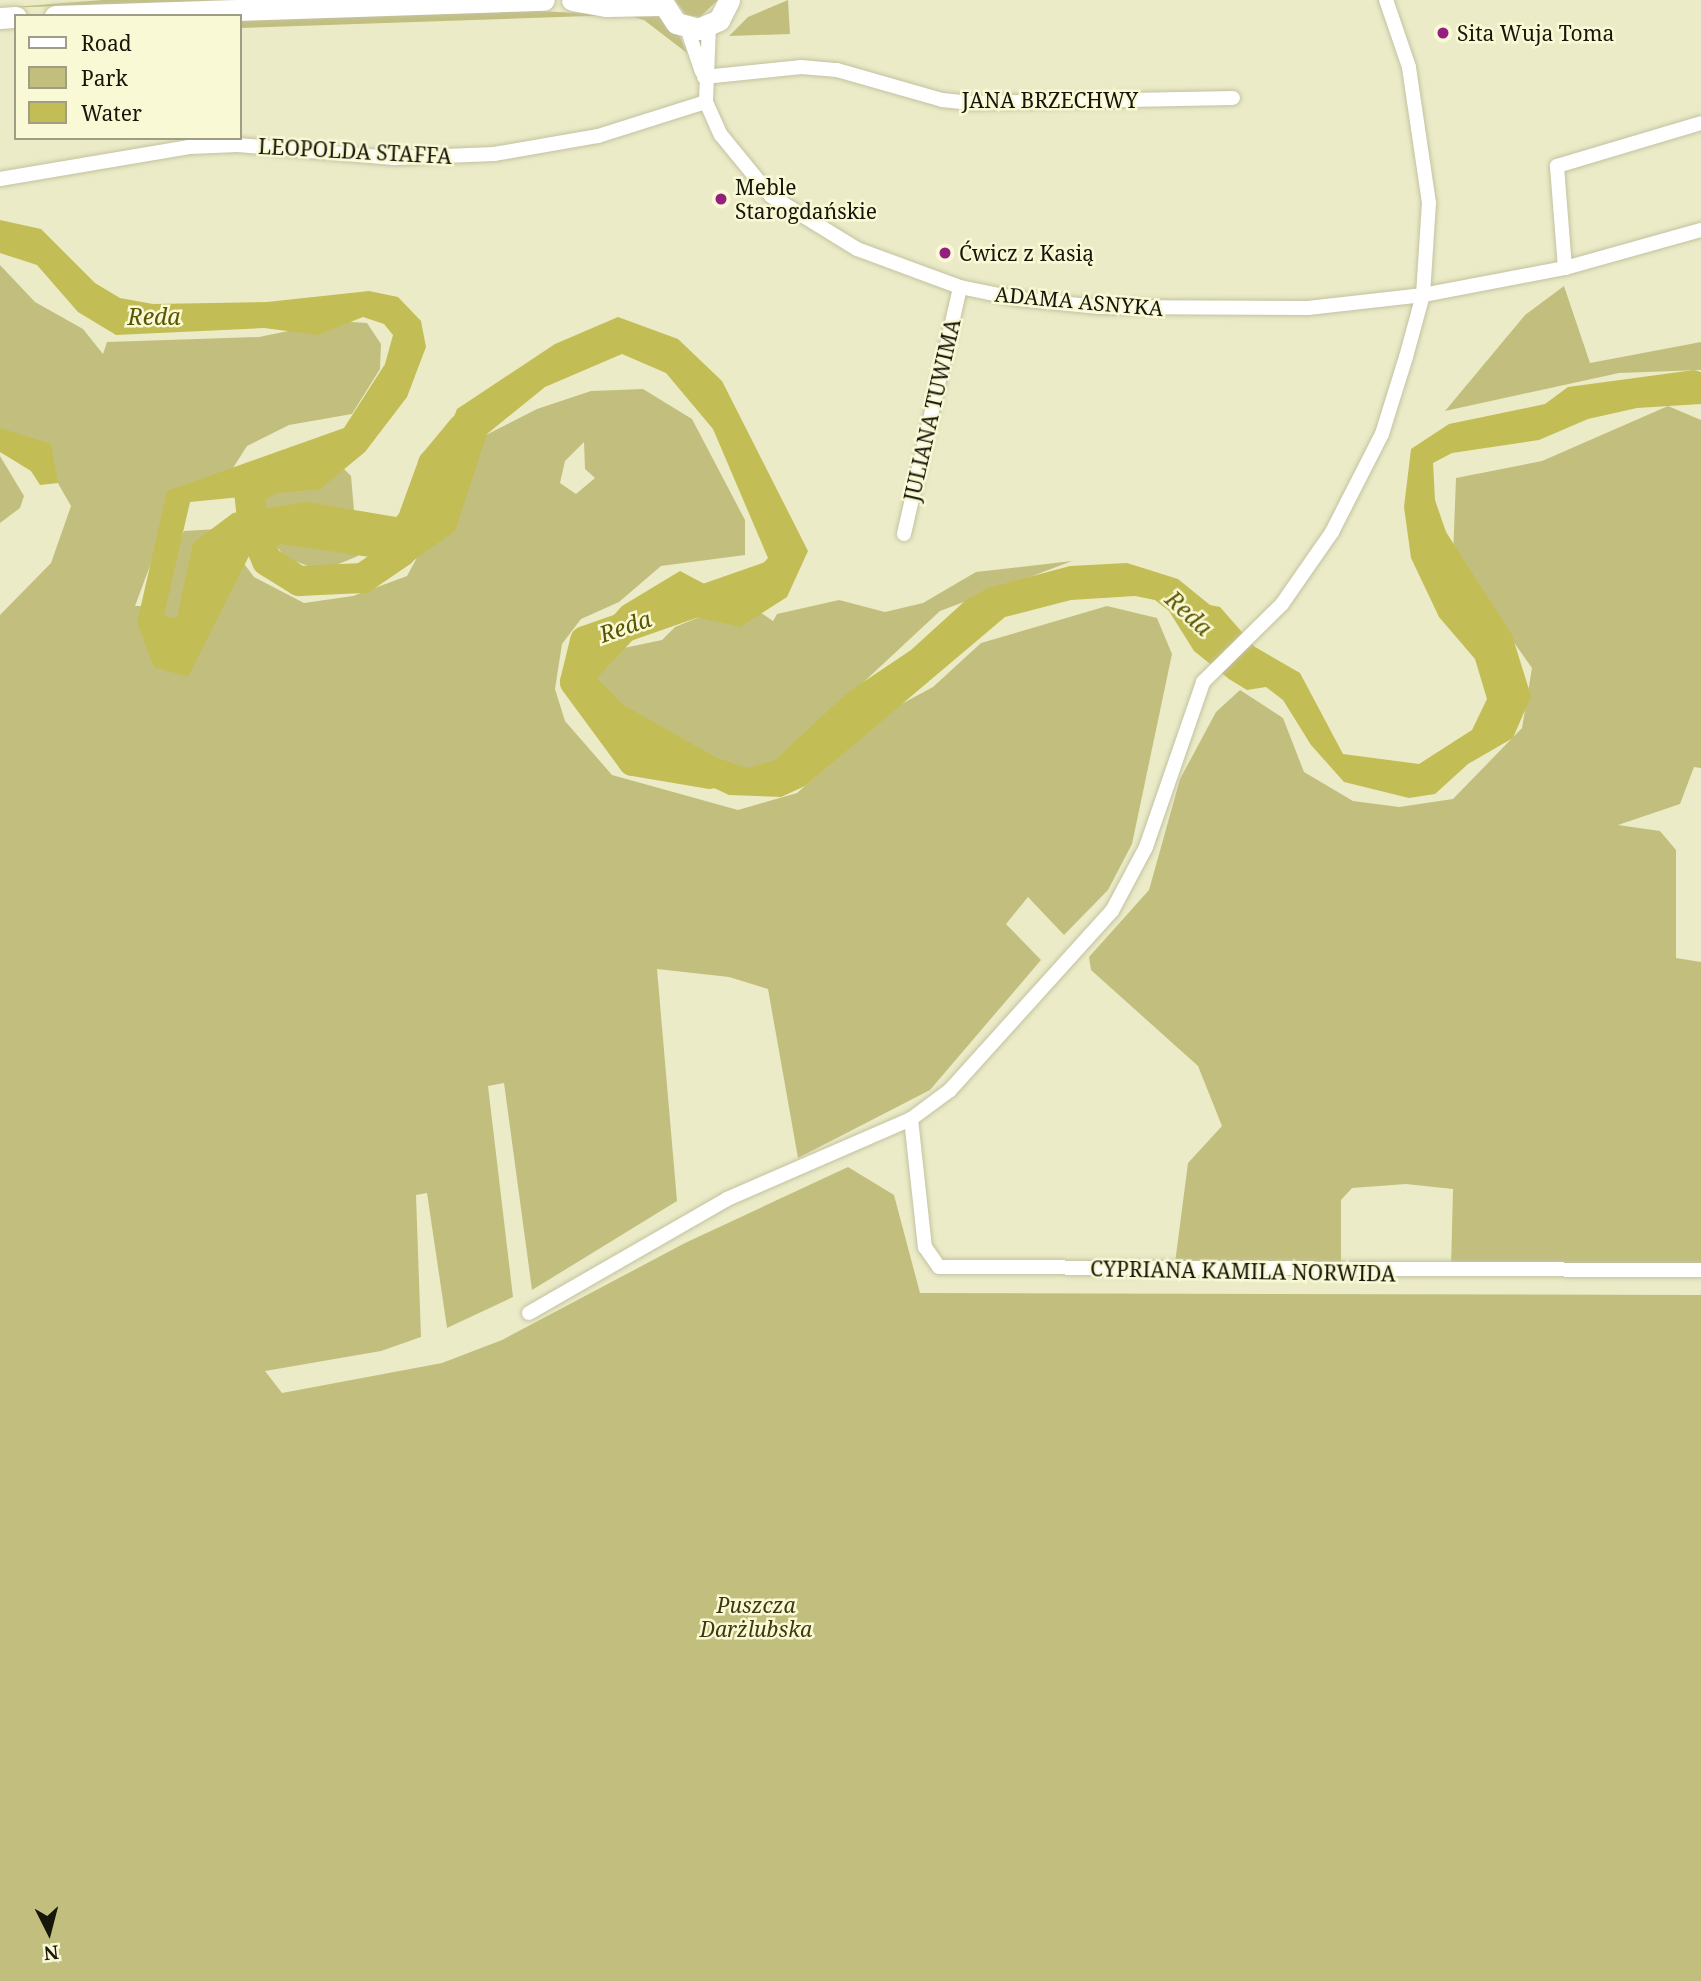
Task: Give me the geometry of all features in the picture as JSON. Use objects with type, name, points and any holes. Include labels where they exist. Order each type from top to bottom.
[{"type":"main road","points":[[116,14],[544,0]]},
{"type":"main road","points":[[572,0],[606,6],[662,3],[687,28],[709,26],[729,0]]},
{"type":"street","points":[[529,1313],[727,1199],[911,1119],[950,1090],[1112,911],[1146,847],[1191,711],[1214,667],[1282,604],[1332,532],[1382,434],[1423,295],[1426,167],[1409,67],[1385,0]]},
{"type":"street","name":"ADAMA ASNYKA","points":[[709,26],[704,77],[706,102],[721,135],[771,196],[857,250],[960,287],[1017,299],[1193,310],[1308,308],[1423,295],[1565,268],[1701,230]]},
{"type":"street","name":"ADAMA ASNYKA","points":[[687,28],[704,77]]},
{"type":"street","name":"JANA BRZECHWY","points":[[704,77],[801,67],[837,70],[942,100],[971,103],[1233,98]]},
{"type":"street","name":"LEOPOLDA STAFFA","points":[[0,179],[214,146],[394,158],[494,154],[587,139],[706,102]]},
{"type":"street","points":[[1565,268],[1557,166],[1701,123]]},
{"type":"street","name":"JULIANA TUWIMA","points":[[904,534],[960,287]]},
{"type":"street","name":"CYPRIANA KAMILA NORWIDA","points":[[911,1119],[925,1247],[939,1267],[1701,1270]]},
{"type":"green space","points":[[103,0],[236,0],[0,8]]},
{"type":"green space","points":[[675,0],[718,0],[700,17],[686,15]]},
{"type":"green space","points":[[788,0],[790,34],[729,36],[748,17]]},
{"type":"green space","points":[[538,11],[618,15],[242,28],[242,20]]},
{"type":"green space","points":[[657,15],[680,37],[687,53],[644,20],[630,16]]},
{"type":"green space","name":"Puszcza Darżlubska","points":[[0,265],[35,302],[83,329],[103,354],[107,342],[259,337],[337,321],[367,323],[381,344],[380,369],[352,414],[289,425],[247,446],[226,479],[176,496],[135,606],[151,606],[184,531],[218,529],[254,577],[304,603],[353,596],[407,576],[482,437],[537,409],[591,391],[643,389],[692,419],[745,520],[745,555],[661,566],[619,602],[581,619],[562,644],[555,689],[565,721],[612,775],[738,810],[797,793],[894,708],[933,687],[981,643],[1107,606],[1157,618],[1172,654],[1132,844],[1108,890],[1064,935],[1028,897],[1006,924],[1041,960],[930,1090],[798,1158],[768,989],[729,977],[657,969],[677,1201],[532,1290],[504,1083],[488,1086],[513,1297],[447,1328],[427,1193],[416,1195],[421,1337],[381,1351],[265,1371],[282,1393],[442,1363],[502,1340],[685,1243],[848,1167],[894,1195],[920,1293],[1701,1295],[1701,1981],[0,1981],[0,615],[51,563],[71,506],[44,459],[0,434]],"holes":[[[584,442],[585,469],[595,478],[576,494],[560,483],[565,461]]]},
{"type":"green space","points":[[1564,286],[1590,363],[1701,342],[1701,370],[1619,373],[1445,411],[1525,315]]},
{"type":"green space","points":[[1668,406],[1701,420],[1701,768],[1694,767],[1680,804],[1618,825],[1660,831],[1676,850],[1676,958],[1701,962],[1701,1270],[1451,1268],[1453,1189],[1406,1184],[1352,1188],[1341,1200],[1341,1266],[1175,1263],[1188,1163],[1222,1126],[1198,1066],[1091,970],[1089,957],[1149,890],[1180,779],[1216,712],[1240,690],[1283,718],[1304,772],[1353,801],[1399,807],[1453,799],[1522,728],[1532,668],[1453,556],[1456,478],[1542,461]]},
{"type":"green space","points":[[0,456],[24,496],[20,508],[0,523]]},
{"type":"green space","points":[[331,456],[351,476],[358,556],[334,566],[308,566],[286,558],[262,529],[264,477]]},
{"type":"green space","points":[[1072,561],[940,611],[781,759],[743,778],[720,777],[596,687],[600,653],[662,640],[675,627],[707,614],[757,610],[773,621],[777,614],[839,600],[885,612],[923,603],[976,572]]},
{"type":"water","points":[[0,220],[41,229],[95,283],[120,298],[153,304],[267,302],[369,291],[398,297],[421,321],[426,347],[407,397],[365,452],[320,489],[190,502],[164,615],[171,618],[177,617],[193,543],[233,513],[307,502],[396,517],[428,483],[457,409],[555,344],[618,317],[678,339],[722,381],[808,551],[787,597],[740,627],[662,609],[597,678],[622,704],[717,758],[748,768],[775,760],[847,693],[911,650],[966,600],[988,588],[1070,566],[1127,563],[1178,579],[1210,605],[1220,607],[1255,647],[1300,673],[1343,754],[1419,764],[1472,730],[1487,699],[1475,659],[1439,617],[1411,558],[1404,507],[1411,449],[1449,424],[1545,404],[1568,387],[1694,370],[1701,372],[1701,404],[1637,408],[1588,419],[1539,440],[1452,453],[1433,463],[1435,500],[1446,532],[1512,635],[1531,696],[1513,738],[1468,764],[1435,794],[1409,798],[1344,782],[1311,745],[1283,700],[1266,687],[1247,690],[1229,679],[1194,651],[1169,611],[1155,600],[1135,596],[1071,600],[1005,617],[805,786],[781,797],[729,795],[648,757],[579,708],[571,663],[622,606],[680,571],[731,598],[768,558],[713,429],[666,373],[622,354],[545,387],[487,434],[455,531],[410,563],[281,544],[251,552],[188,677],[154,667],[137,623],[167,491],[344,428],[385,364],[393,335],[384,324],[363,317],[318,335],[264,328],[116,335],[78,312],[37,265],[0,253]]},
{"type":"water","points":[[0,428],[51,444],[58,483],[40,485],[31,471],[0,452]]},
{"type":"waterway","name":"Reda","points":[[280,474],[249,491],[253,528],[267,561],[299,581],[363,578],[401,552],[433,464],[463,428]]},
{"type":"waterway","name":"Reda","points":[[710,774],[633,761],[575,682],[585,641],[779,573]]},
{"type":"place","name":"Sita Wuja Toma","points":[[1443,33]]},
{"type":"place","name":"Meble Starogdańskie","points":[[721,199]]},
{"type":"place","name":"Ćwicz z Kasią","points":[[945,253]]}]
